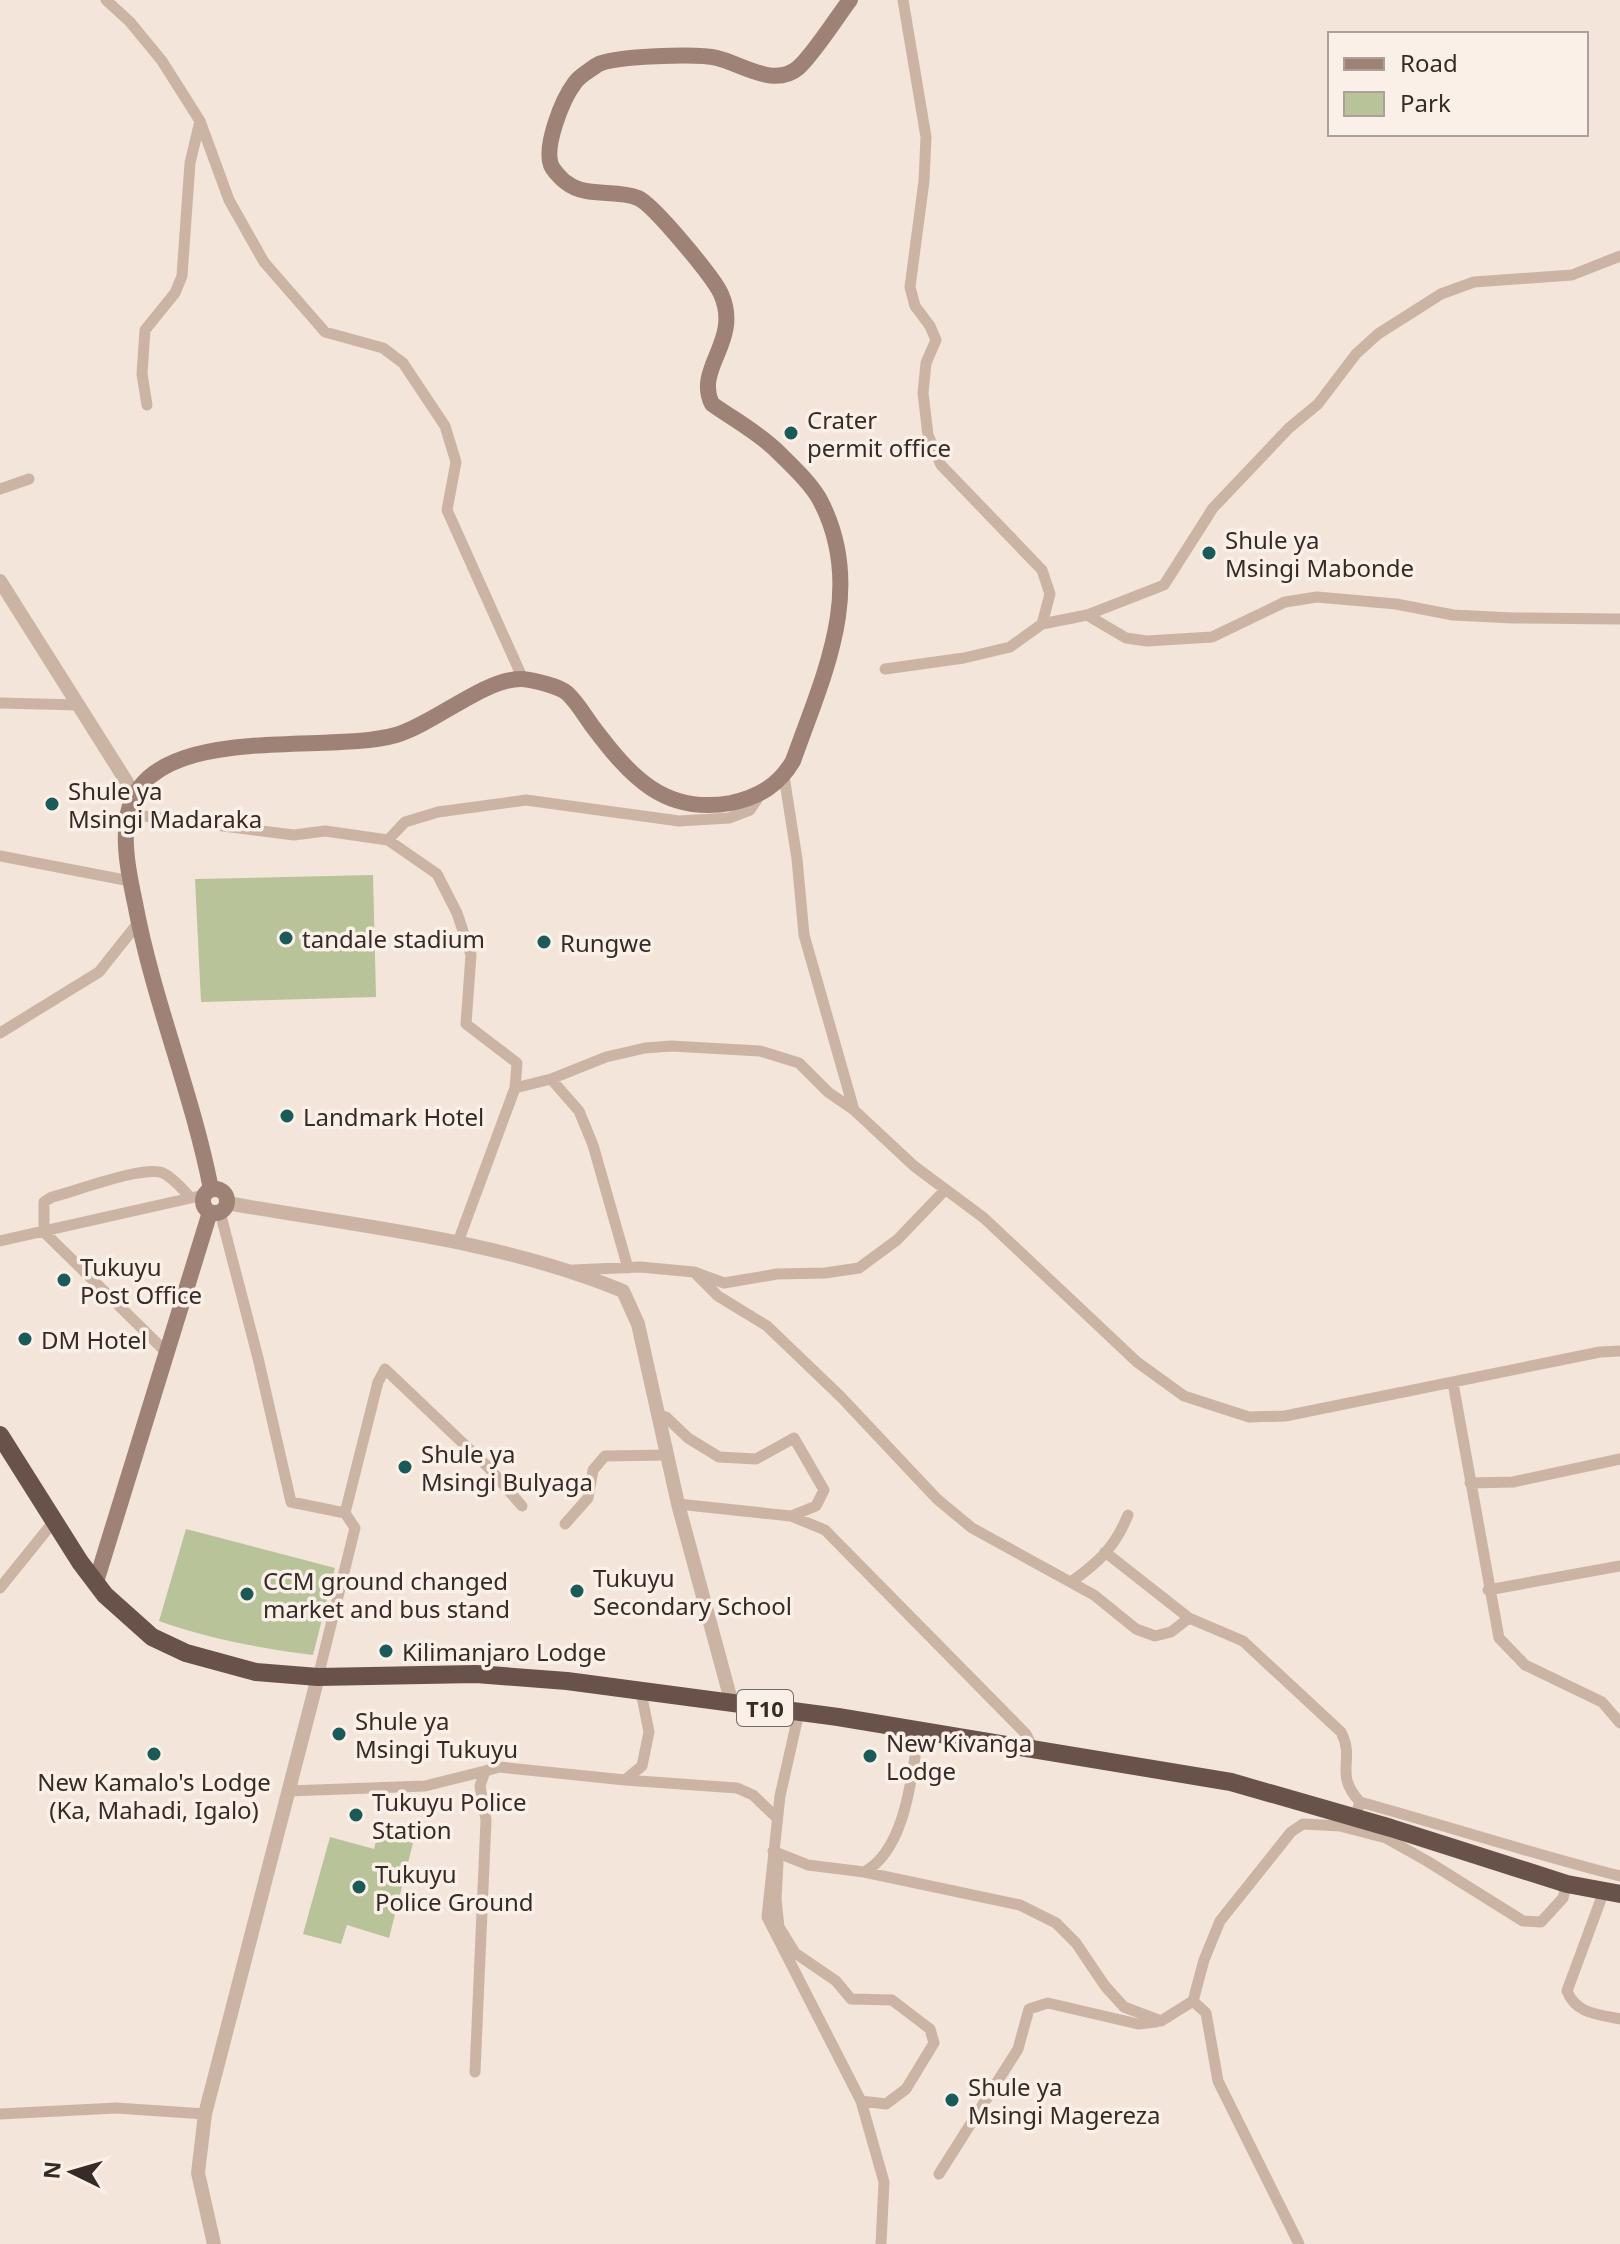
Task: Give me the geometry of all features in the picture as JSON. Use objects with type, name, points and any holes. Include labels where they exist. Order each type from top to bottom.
[{"type":"highway","name":"T10","points":[[0,1435],[105,1595],[152,1637],[186,1653],[256,1672],[318,1677],[476,1674],[567,1681],[799,1712],[1231,1782],[1358,1810],[1388,1833],[1518,1859],[1567,1884],[1615,1891]]},
{"type":"main road","points":[[96,1582],[167,1353],[219,1209],[203,1203],[203,1153],[138,923],[127,850],[128,814],[135,795],[151,776],[181,757],[228,748],[305,745],[393,736],[410,730],[500,681],[523,679],[566,691],[620,763],[646,786],[677,802],[706,806],[760,795],[784,776],[793,761],[834,645],[840,579],[836,541],[820,499],[776,449],[712,404],[707,393],[707,380],[726,334],[726,315],[720,293],[660,216],[639,198],[582,190],[567,184],[551,165],[550,142],[574,83],[604,61],[694,54],[718,58],[761,74],[777,75],[797,69],[850,0]]},
{"type":"street","points":[[106,0],[130,22],[162,61],[200,121],[229,200],[264,262],[325,332],[383,348],[403,363],[445,426],[456,462],[447,510],[523,679]]},
{"type":"street","points":[[903,0],[926,137],[924,181],[910,287],[915,306],[936,340],[926,363],[923,393],[928,435],[941,465],[1042,570],[1050,594],[1042,624]]},
{"type":"street","points":[[147,405],[142,374],[145,330],[175,293],[182,276],[190,163],[200,121]]},
{"type":"street","points":[[885,669],[964,658],[1010,647],[1042,624],[1087,615],[1164,585],[1213,508],[1289,428],[1318,404],[1356,354],[1378,334],[1441,294],[1474,282],[1572,275],[1620,256]]},
{"type":"street","points":[[0,489],[29,479]]},
{"type":"street","points":[[0,581],[135,795]]},
{"type":"street","points":[[1087,615],[1126,638],[1147,641],[1212,637],[1285,602],[1317,597],[1396,604],[1453,615],[1620,619]]},
{"type":"street","points":[[0,703],[79,705]]},
{"type":"street","points":[[784,776],[797,859],[804,935],[854,1110]]},
{"type":"street","points":[[388,840],[405,822],[438,812],[526,800],[679,821],[729,818],[750,810],[760,795]]},
{"type":"street","points":[[128,814],[294,835],[325,831],[388,840],[437,874],[457,913],[471,955],[466,1024],[517,1063],[515,1088],[458,1242]]},
{"type":"street","points":[[0,856],[130,881]]},
{"type":"street","points":[[0,1033],[99,972],[138,923]]},
{"type":"street","points":[[515,1088],[551,1079],[606,1057],[645,1048],[671,1046],[760,1051],[799,1063],[914,1166],[984,1218],[1137,1362],[1184,1396],[1249,1417],[1285,1416],[1600,1352],[1620,1351]]},
{"type":"street","points":[[551,1079],[579,1111],[593,1145],[628,1268]]},
{"type":"street","points":[[167,1353],[44,1232],[43,1206],[46,1199],[137,1171],[163,1174],[202,1194]]},
{"type":"street","points":[[573,1270],[628,1268],[694,1272],[724,1283],[777,1274],[825,1273],[859,1268],[897,1240],[945,1190]]},
{"type":"street","points":[[0,1241],[202,1194]]},
{"type":"street","points":[[214,2244],[198,2173],[205,2114],[355,1528],[345,1513],[291,1502],[219,1209],[458,1242],[573,1270],[623,1291],[638,1324],[678,1504],[732,1704]]},
{"type":"street","points":[[694,1272],[718,1296],[767,1326],[841,1397],[937,1499],[972,1528],[1094,1595],[1136,1629],[1155,1636],[1171,1632],[1189,1618]]},
{"type":"street","points":[[345,1513],[378,1382],[385,1369],[488,1467],[522,1506]]},
{"type":"street","points":[[1453,1383],[1499,1638],[1525,1665],[1602,1702],[1620,1723]]},
{"type":"street","points":[[658,1415],[666,1417],[688,1438],[719,1457],[756,1459],[794,1438],[824,1490],[816,1506],[791,1516]]},
{"type":"street","points":[[565,1524],[588,1498],[593,1470],[605,1456],[667,1455]]},
{"type":"street","points":[[1470,1483],[1513,1482],[1620,1459]]},
{"type":"street","points":[[678,1504],[791,1516],[825,1530],[1026,1734],[1035,1751]]},
{"type":"street","points":[[1071,1582],[1092,1567],[1118,1538],[1128,1515]]},
{"type":"street","points":[[0,1588],[54,1521]]},
{"type":"street","points":[[1105,1552],[1189,1618],[1243,1641],[1341,1732],[1348,1746],[1344,1775],[1358,1810],[1468,1831],[1518,1859],[1620,1876]]},
{"type":"street","points":[[1488,1590],[1620,1566]]},
{"type":"street","points":[[625,1780],[642,1766],[649,1732],[641,1692]]},
{"type":"street","points":[[799,1712],[777,1818],[767,1917],[861,2101],[884,2182],[881,2244]]},
{"type":"street","points":[[864,1872],[886,1855],[909,1796],[919,1731]]},
{"type":"street","points":[[288,1791],[425,1786],[499,1767],[737,1788],[753,1795],[777,1818]]},
{"type":"street","points":[[475,2072],[486,1820],[480,1786],[485,1771]]},
{"type":"street","points":[[939,2174],[1018,2049],[1029,2009],[1048,2003],[1138,2024],[1161,2021],[1193,2001],[1204,1960],[1220,1921],[1291,1832],[1303,1824],[1388,1833],[1523,1921],[1541,1922],[1563,1898],[1567,1884]]},
{"type":"street","points":[[773,1851],[808,1865],[864,1872],[1020,1905],[1056,1923],[1076,1943],[1105,1986],[1124,2007],[1161,2021]]},
{"type":"street","points":[[773,1851],[778,1865],[776,1899],[779,1927],[795,1953],[836,1981],[851,1999],[892,2000],[930,2029],[934,2043],[906,2089],[886,2104],[861,2101]]},
{"type":"street","points":[[1615,1891],[1567,1991],[1572,2002],[1584,2011],[1620,2019]]},
{"type":"street","points":[[1193,2001],[1206,2013],[1218,2081],[1299,2244]]},
{"type":"street","points":[[0,2114],[116,2108],[205,2114]]},
{"type":"green space","name":"tandale stadium","points":[[373,875],[376,997],[201,1002],[195,879]]},
{"type":"green space","name":"CCM ground changed market and bus stand","points":[[186,1529],[335,1568],[313,1655],[235,1642],[159,1621]]},
{"type":"green space","name":"Tukuyu Police Ground","points":[[378,1834],[413,1843],[389,1938],[347,1925],[341,1944],[303,1934],[330,1837],[374,1849]]},
{"type":"place","name":"Crater permit office","points":[[791,433]]},
{"type":"place","name":"Shule ya Msingi Mabonde","points":[[1209,553]]},
{"type":"place","name":"Shule ya Msingi Madaraka","points":[[52,804]]},
{"type":"place","name":"tandale stadium","points":[[286,938]]},
{"type":"place","name":"Rungwe","points":[[544,942]]},
{"type":"place","name":"Landmark Hotel","points":[[287,1116]]},
{"type":"place","name":"Tukuyu Post Office","points":[[64,1280]]},
{"type":"place","name":"DM Hotel","points":[[25,1339]]},
{"type":"place","name":"Shule ya Msingi Bulyaga","points":[[405,1467]]},
{"type":"place","name":"Tukuyu Secondary School","points":[[577,1591]]},
{"type":"place","name":"CCM ground changed market and bus stand","points":[[247,1594]]},
{"type":"place","name":"Kilimanjaro Lodge","points":[[386,1651]]},
{"type":"place","name":"Shule ya Msingi Tukuyu","points":[[339,1734]]},
{"type":"place","name":"New Kamalo's Lodge (Ka, Mahadi, Igalo)","points":[[154,1754]]},
{"type":"place","name":"New Kivanga Lodge","points":[[870,1756]]},
{"type":"place","name":"Tukuyu Police Station","points":[[356,1815]]},
{"type":"place","name":"Tukuyu Police Ground","points":[[359,1887]]},
{"type":"place","name":"Shule ya Msingi Magereza","points":[[952,2100]]}]
